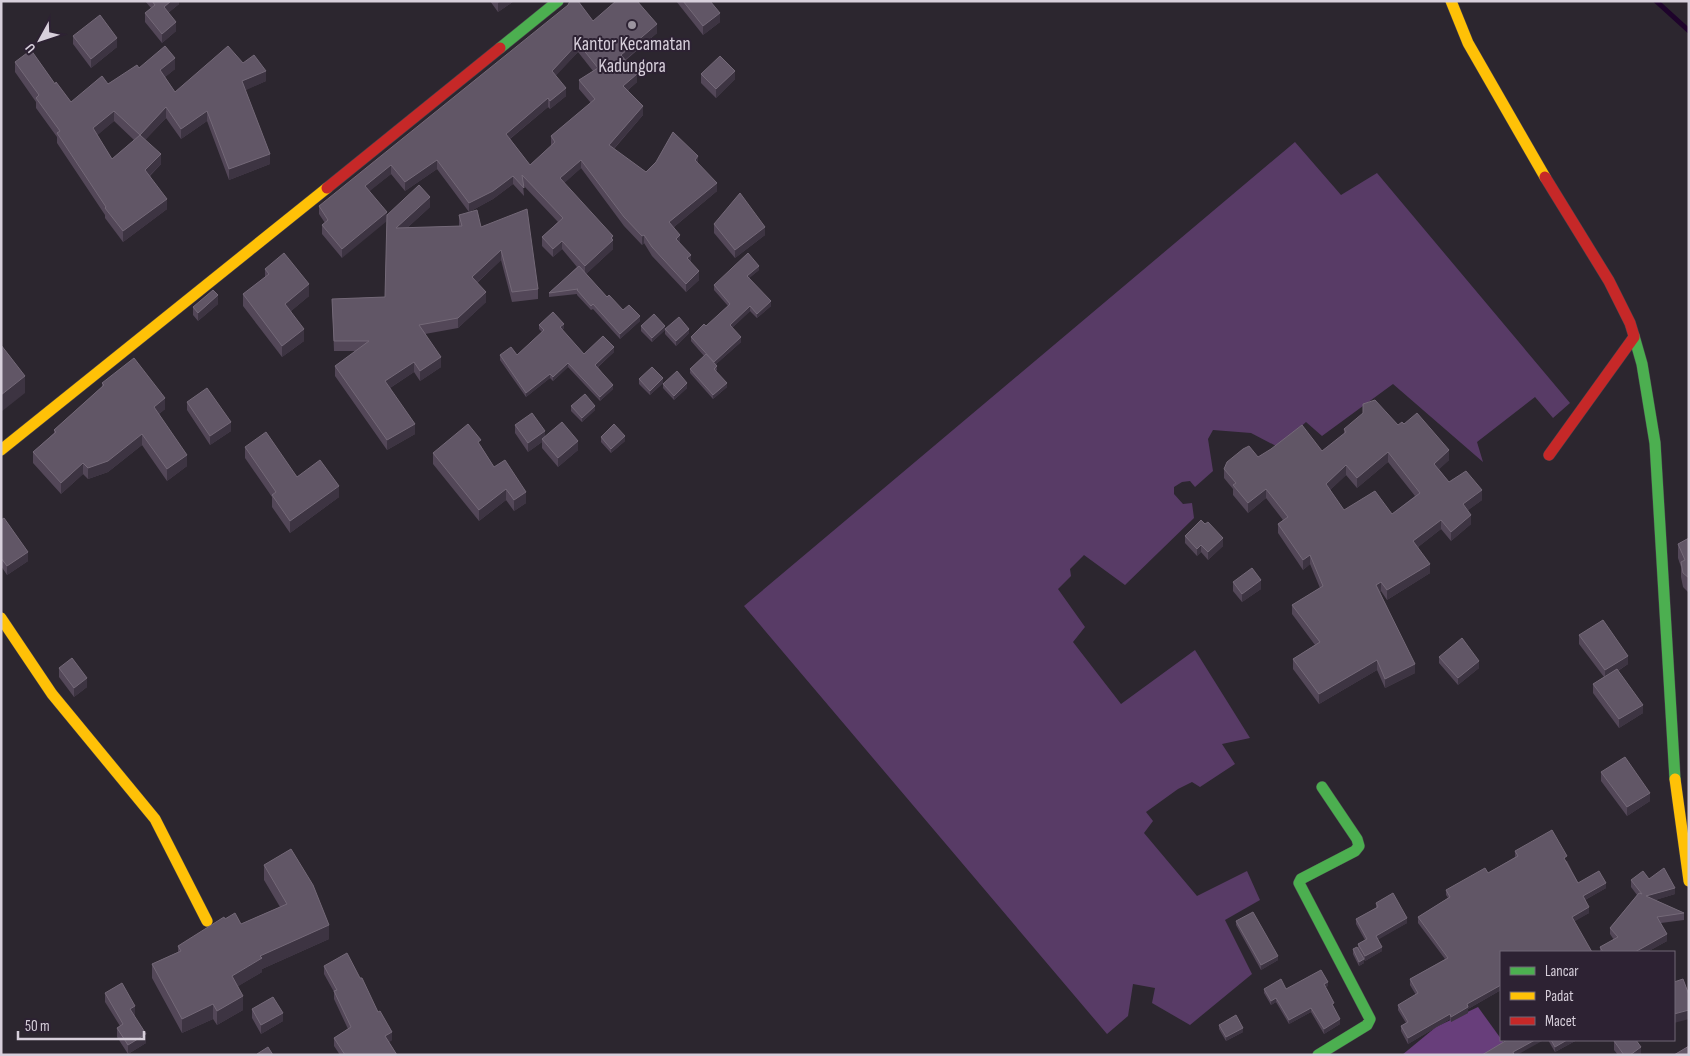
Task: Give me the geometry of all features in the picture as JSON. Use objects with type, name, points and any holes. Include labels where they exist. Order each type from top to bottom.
[{"type":"main road","points":[[1,450],[558,1]]},
{"type":"main road","points":[[1451,1],[1468,44],[1543,174],[1609,281],[1630,323],[1642,364],[1655,444],[1675,775],[1689,881]]},
{"type":"main road","points":[[1549,455],[1634,337]]},
{"type":"main road","points":[[1,618],[52,694],[155,819],[206,921]]},
{"type":"main road","points":[[1318,1055],[1366,1025],[1370,1019],[1299,883],[1301,879],[1355,851],[1359,846],[1357,839],[1322,787]]},
{"type":"shaded area","points":[[1295,142],[1341,195],[1377,173],[1570,403],[1553,418],[1535,397],[1477,442],[1483,462],[1393,384],[1322,436],[1306,422],[1278,447],[1251,433],[1213,430],[1208,439],[1213,471],[1195,487],[1190,481],[1182,482],[1174,487],[1174,494],[1183,504],[1192,503],[1194,518],[1125,585],[1084,555],[1070,569],[1071,576],[1058,589],[1085,627],[1073,642],[1121,704],[1195,650],[1250,738],[1222,744],[1235,764],[1200,787],[1192,782],[1178,789],[1146,812],[1153,821],[1144,833],[1197,896],[1247,871],[1260,900],[1225,920],[1252,974],[1190,1025],[1152,1003],[1155,988],[1133,984],[1128,1016],[1107,1034],[744,606]]},
{"type":"shaded area","points":[[1478,1007],[1500,1037],[1500,1041],[1504,1043],[1487,1055],[1402,1055],[1436,1027]]},
{"type":"building","points":[[152,1],[171,1],[164,7],[176,22],[162,34],[145,13],[155,5]]},
{"type":"building","points":[[570,1],[578,1],[593,21],[616,1],[637,1],[657,24],[621,55],[637,74],[623,86],[643,106],[609,145],[646,172],[656,162],[673,132],[698,156],[695,160],[717,183],[669,222],[680,235],[676,239],[691,255],[687,258],[699,271],[686,284],[652,247],[644,235],[642,236],[624,217],[581,160],[560,178],[613,236],[611,238],[613,240],[585,266],[562,241],[553,249],[542,237],[563,218],[522,175],[524,188],[513,176],[493,191],[469,203],[437,160],[405,182],[391,165],[365,186],[387,212],[342,249],[322,225],[328,220],[319,206],[568,5]],"holes":[[[578,43],[598,68],[579,80],[595,99],[551,136],[555,142],[530,165],[506,134],[548,98],[550,101],[566,88],[552,71]]]},
{"type":"building","points":[[683,1],[710,1],[720,13],[703,26]]},
{"type":"building","points":[[100,15],[117,38],[91,59],[73,36]]},
{"type":"building","points":[[165,46],[175,58],[160,70],[175,92],[228,46],[243,63],[254,55],[266,71],[242,81],[270,154],[229,169],[207,111],[181,129],[166,107],[140,135],[161,154],[145,170],[167,199],[123,231],[105,208],[57,133],[60,131],[36,98],[39,95],[15,62],[31,50],[55,84],[56,82],[71,102],[102,76],[108,84],[137,65],[139,68]],"holes":[[[114,111],[140,135],[112,159],[93,128]]]},
{"type":"building","points":[[720,56],[735,71],[716,89],[701,74]]},
{"type":"building","points":[[419,185],[430,197],[396,228],[462,226],[459,215],[477,210],[481,227],[527,209],[538,289],[512,292],[501,250],[472,277],[486,292],[458,318],[419,325],[441,357],[420,371],[414,362],[385,381],[415,424],[387,440],[335,366],[369,341],[334,341],[332,299],[385,297],[387,215]]},
{"type":"building","points":[[740,193],[765,227],[735,250],[714,224]]},
{"type":"building","points":[[284,253],[309,284],[285,304],[304,329],[282,346],[243,294],[269,274],[265,269]]},
{"type":"building","points":[[748,253],[759,266],[747,276],[771,301],[757,314],[750,306],[730,325],[741,337],[714,362],[691,337],[704,324],[706,326],[730,304],[714,285]]},
{"type":"building","points":[[579,266],[607,297],[609,295],[623,310],[629,305],[640,316],[620,334],[593,304],[591,306],[578,289],[549,293]]},
{"type":"building","points":[[213,290],[218,295],[198,313],[193,307]]},
{"type":"building","points":[[553,312],[564,324],[560,327],[584,354],[603,336],[614,347],[595,365],[613,385],[600,397],[568,363],[553,377],[550,374],[526,393],[500,355],[511,347],[517,355],[544,330],[539,325]]},
{"type":"building","points":[[654,314],[665,326],[652,338],[641,326]]},
{"type":"building","points":[[679,317],[689,329],[676,341],[665,329]]},
{"type":"building","points":[[1,345],[25,376],[1,395]]},
{"type":"building","points":[[706,354],[717,366],[714,369],[727,383],[713,395],[690,369]]},
{"type":"building","points":[[134,358],[165,398],[154,407],[187,455],[167,469],[142,434],[108,461],[88,468],[83,463],[61,483],[33,452],[56,432],[54,430],[104,385],[102,383]]},
{"type":"building","points":[[652,367],[663,378],[650,391],[639,379]]},
{"type":"building","points":[[677,371],[687,383],[674,396],[663,384]]},
{"type":"building","points":[[207,388],[231,422],[210,436],[187,402]]},
{"type":"building","points":[[585,394],[595,406],[582,418],[571,406]]},
{"type":"building","points":[[1375,400],[1398,425],[1402,422],[1404,424],[1417,413],[1449,450],[1434,464],[1449,482],[1466,471],[1482,490],[1463,504],[1471,515],[1451,532],[1441,520],[1413,541],[1430,564],[1387,590],[1381,582],[1376,585],[1415,664],[1385,679],[1377,660],[1319,694],[1293,659],[1320,642],[1292,605],[1323,586],[1310,555],[1303,560],[1278,524],[1288,517],[1266,489],[1248,503],[1233,485],[1236,483],[1224,469],[1227,462],[1243,449],[1249,446],[1258,457],[1302,425],[1322,451],[1346,432],[1344,429],[1363,413],[1363,404]],"holes":[[[1388,452],[1420,493],[1392,514],[1375,491],[1344,510],[1326,484],[1346,465],[1357,478]]]},
{"type":"building","points":[[532,413],[545,431],[528,443],[515,425]]},
{"type":"building","points":[[562,422],[578,441],[558,458],[542,439]]},
{"type":"building","points":[[468,424],[481,440],[478,442],[494,467],[505,460],[526,492],[514,500],[506,489],[479,510],[433,453]]},
{"type":"building","points":[[614,424],[625,436],[611,449],[601,437]]},
{"type":"building","points":[[266,432],[297,477],[320,460],[339,486],[290,521],[272,495],[276,492],[245,447]]},
{"type":"building","points":[[4,518],[28,552],[7,566],[1,558],[1,520]]},
{"type":"building","points":[[1201,520],[1205,524],[1208,522],[1223,538],[1208,552],[1201,545],[1197,549],[1185,536]]},
{"type":"building","points":[[1689,538],[1689,578],[1683,573],[1681,562],[1685,560],[1678,544]]},
{"type":"building","points":[[1252,568],[1261,580],[1242,594],[1233,582]]},
{"type":"building","points":[[1603,620],[1628,656],[1605,670],[1579,635]]},
{"type":"building","points":[[1462,638],[1479,661],[1458,678],[1439,657]]},
{"type":"building","points":[[72,658],[87,678],[74,688],[59,668]]},
{"type":"building","points":[[1617,669],[1643,705],[1619,719],[1593,684]]},
{"type":"building","points":[[1625,757],[1650,793],[1627,807],[1601,772]]},
{"type":"building","points":[[1552,830],[1567,856],[1564,858],[1578,883],[1599,871],[1606,883],[1583,896],[1589,907],[1572,917],[1591,951],[1500,951],[1500,986],[1467,1004],[1468,1007],[1451,1017],[1450,1014],[1408,1038],[1401,1026],[1408,1022],[1398,1005],[1418,993],[1410,979],[1448,958],[1418,917],[1450,897],[1446,890],[1485,868],[1488,873],[1518,856],[1515,851]]},
{"type":"building","points":[[291,849],[313,885],[329,925],[260,956],[262,958],[232,976],[243,996],[217,1011],[213,1004],[182,1019],[152,964],[181,951],[178,946],[224,917],[225,919],[235,913],[241,924],[287,904],[264,865]]},
{"type":"building","points":[[1664,868],[1675,888],[1646,896],[1684,913],[1657,917],[1667,934],[1637,951],[1602,951],[1600,947],[1618,937],[1610,928],[1639,893],[1642,894],[1631,880],[1643,871],[1649,879]]},
{"type":"building","points":[[1393,893],[1407,918],[1376,936],[1382,947],[1365,956],[1358,944],[1367,939],[1356,919],[1378,907],[1376,903]]},
{"type":"building","points":[[1253,912],[1278,956],[1261,965],[1236,921]]},
{"type":"building","points":[[1357,947],[1364,959],[1359,962],[1353,949]]},
{"type":"building","points":[[347,953],[360,978],[362,978],[378,1012],[380,1011],[392,1032],[385,1036],[397,1055],[345,1055],[334,1038],[351,1027],[334,991],[337,990],[324,966]]},
{"type":"building","points":[[1321,970],[1328,982],[1324,984],[1340,1019],[1324,1029],[1311,1008],[1289,1020],[1276,998],[1271,1001],[1264,989],[1281,979],[1286,989]]},
{"type":"building","points":[[1683,979],[1689,995],[1689,1010],[1675,1014],[1675,982]]},
{"type":"building","points":[[122,983],[135,1006],[130,1009],[146,1034],[128,1045],[117,1028],[123,1024],[105,993]]},
{"type":"building","points":[[273,997],[283,1013],[261,1025],[252,1009]]},
{"type":"building","points":[[1236,1015],[1243,1028],[1226,1037],[1219,1025]]},
{"type":"building","points":[[1505,1041],[1533,1041],[1513,1052],[1514,1055],[1482,1055]]},
{"type":"building","points":[[1552,1041],[1565,1041],[1555,1047]]},
{"type":"building","points":[[1614,1041],[1637,1041],[1641,1047],[1630,1055],[1624,1055]]},
{"type":"building","points":[[1689,1046],[1689,1055],[1674,1055]]},
{"type":"building","points":[[268,1047],[273,1055],[257,1055],[257,1054]]},
{"type":"waterway","points":[[1656,1],[1689,31]]},
{"type":"traffic: fast","points":[[500,48],[558,1]]},
{"type":"traffic: fast","points":[[1634,336],[1642,364],[1655,443],[1675,779]]},
{"type":"traffic: fast","points":[[1318,1055],[1367,1025],[1370,1019],[1299,883],[1301,879],[1355,851],[1359,846],[1357,839],[1322,787]]},
{"type":"traffic: slow","points":[[1451,1],[1468,43],[1545,177]]},
{"type":"traffic: slow","points":[[1,450],[327,188]]},
{"type":"traffic: slow","points":[[1,618],[52,694],[155,819],[207,921]]},
{"type":"traffic: slow","points":[[1675,779],[1689,881]]},
{"type":"traffic: jam","points":[[327,188],[500,48]]},
{"type":"traffic: jam","points":[[1545,177],[1609,281],[1630,323],[1634,336]]},
{"type":"traffic: jam","points":[[1549,455],[1634,337]]},
{"type":"place","name":"Kantor Kecamatan Kadungora","points":[[632,25]]}]
